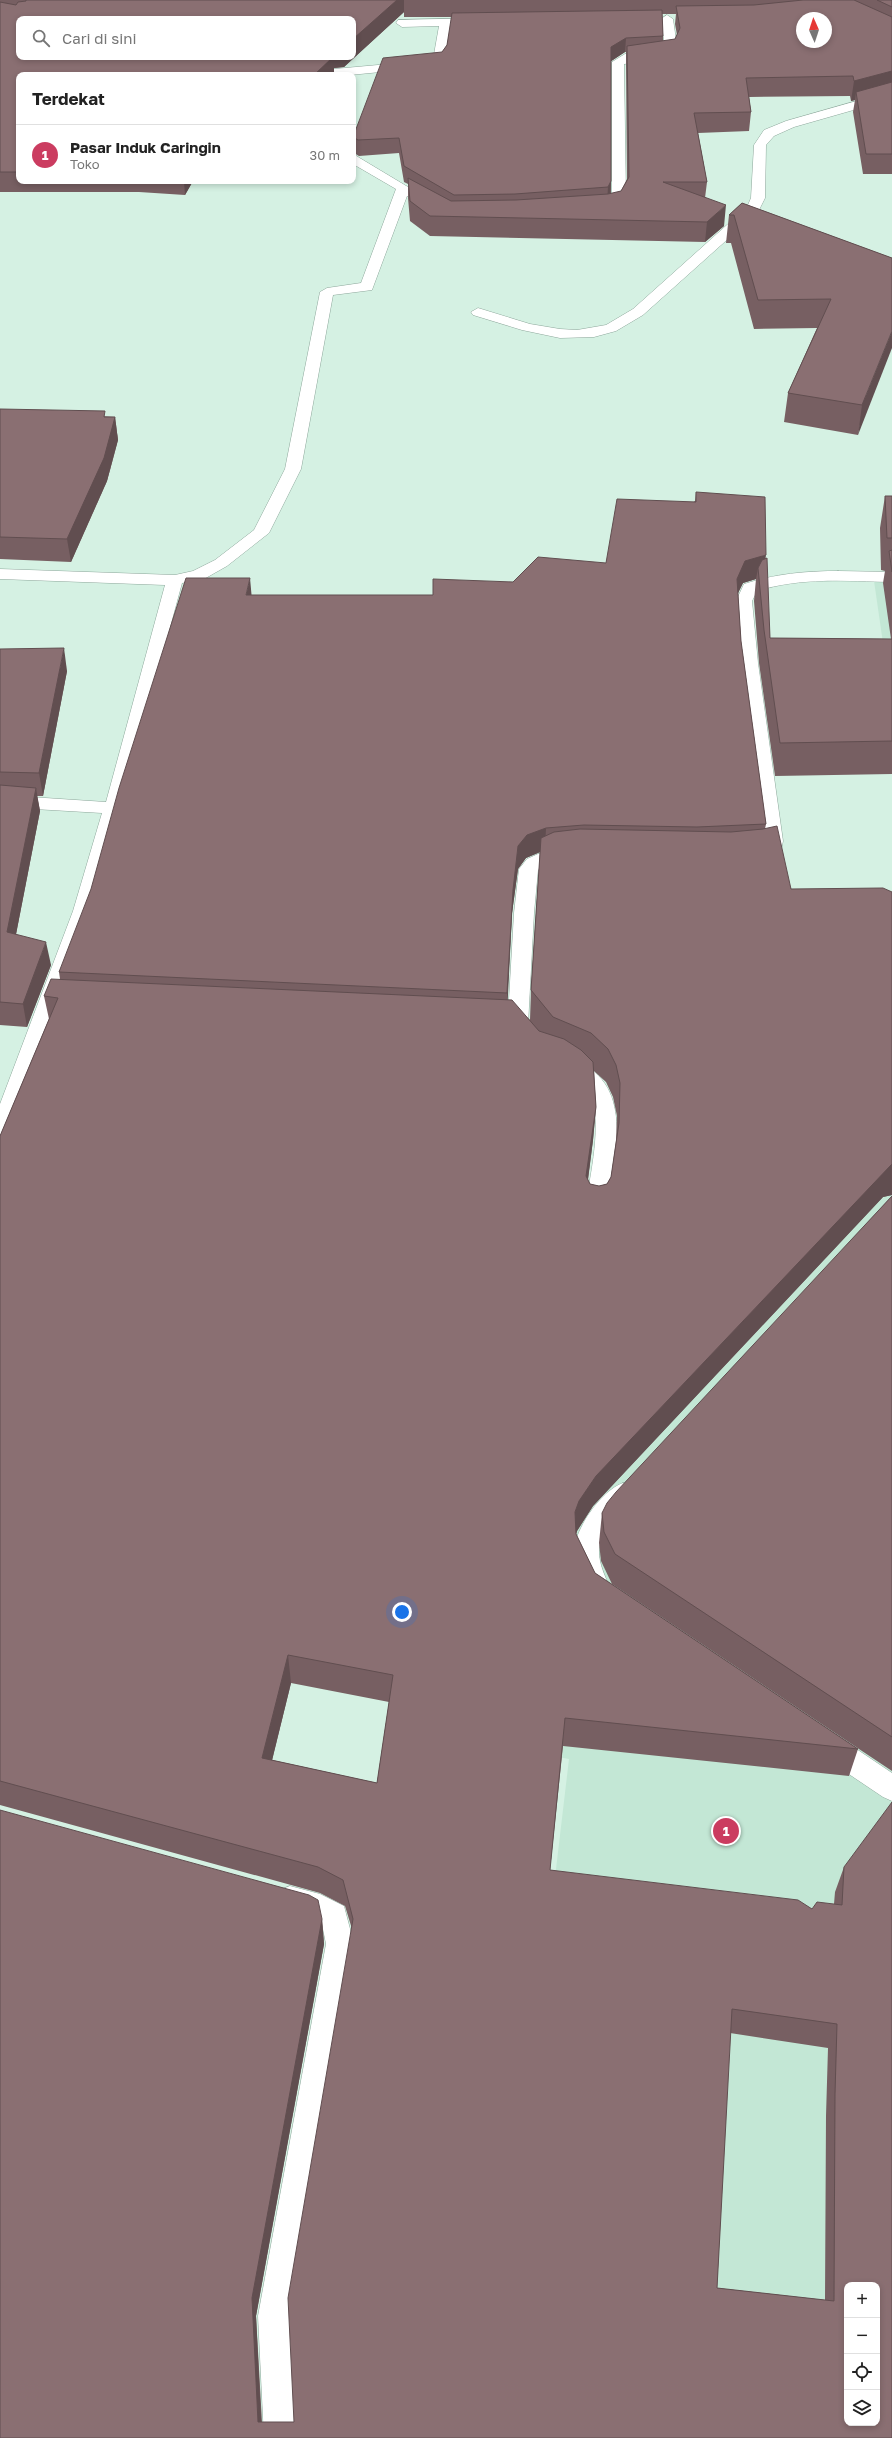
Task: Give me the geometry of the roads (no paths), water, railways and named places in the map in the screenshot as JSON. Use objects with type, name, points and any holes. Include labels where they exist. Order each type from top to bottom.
[{"type":"street","points":[[584,211],[607,209],[613,206],[619,197],[618,62],[625,58],[668,55],[671,47],[663,19],[682,19]]},
{"type":"street","points":[[402,23],[492,22]]},
{"type":"street","points":[[343,72],[437,63],[440,60],[445,23]]},
{"type":"street","points":[[478,312],[530,330],[548,333],[596,332],[624,322],[690,268],[753,209],[758,198],[760,145],[769,133],[790,124],[892,95]]},
{"type":"street","points":[[356,160],[429,204]]},
{"type":"street","points":[[0,574],[175,580],[198,575],[221,563],[261,533],[293,469],[327,292],[367,287],[403,188]]},
{"type":"street","points":[[749,855],[765,855],[773,851],[774,840],[749,663],[744,601],[750,588],[770,580],[798,576],[892,577]]},
{"type":"street","points":[[0,1132],[56,1003],[113,808],[175,580]]},
{"type":"street","points":[[0,800],[113,808]]},
{"type":"street","points":[[487,1023],[524,1033],[524,913],[529,869],[534,863],[545,858],[583,855]]},
{"type":"street","points":[[552,1060],[570,1066],[587,1077],[596,1084],[602,1094],[606,1140],[596,1209]]},
{"type":"street","points":[[615,1601],[602,1592],[591,1577],[587,1560],[587,1537],[603,1514],[636,1479]]},
{"type":"street","points":[[806,1730],[892,1788]]},
{"type":"street","points":[[266,1892],[320,1907],[334,1916],[340,1944],[274,2316],[280,2438]]},
{"type":"place","name":"Pasar Induk Caringin","points":[[726,1831]]}]
